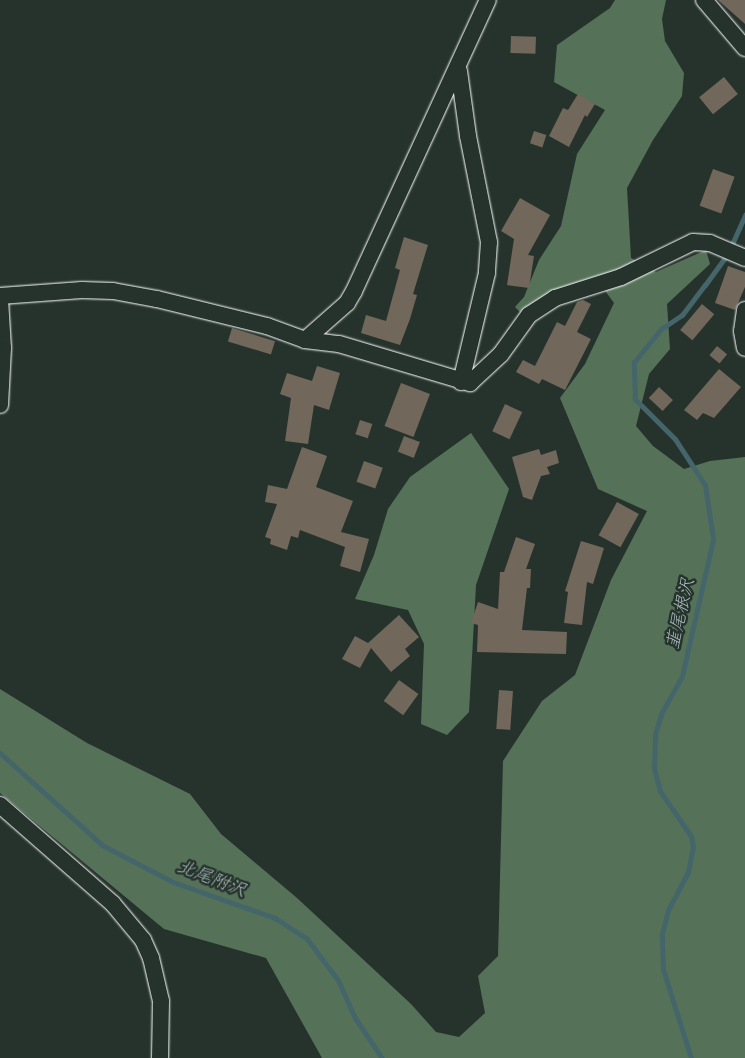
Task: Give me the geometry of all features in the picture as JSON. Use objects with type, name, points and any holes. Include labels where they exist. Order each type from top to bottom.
[{"type":"street","points":[[305,340],[347,303],[354,291],[459,68],[488,0]]},
{"type":"street","points":[[704,0],[745,48]]},
{"type":"street","points":[[459,68],[468,136],[489,242],[487,273],[460,382]]},
{"type":"street","points":[[0,405],[3,330],[0,298],[82,290],[113,291],[198,308],[305,340],[339,344],[460,382],[470,383],[487,370],[540,306],[621,277],[681,246],[702,242],[719,246],[743,257]]},
{"type":"street","points":[[745,310],[742,331],[745,348]]},
{"type":"street","points":[[0,805],[113,904],[143,940],[151,958],[161,1001],[160,1058]]},
{"type":"green space","points":[[615,0],[666,0],[662,19],[665,41],[684,73],[682,96],[653,140],[627,188],[631,258],[656,272],[706,250],[710,264],[667,304],[670,349],[649,374],[636,426],[653,446],[684,469],[710,461],[745,457],[745,1058],[322,1058],[266,958],[164,929],[0,793],[0,689],[87,743],[190,794],[221,834],[297,898],[411,1004],[436,1032],[459,1037],[485,1013],[478,976],[498,956],[503,761],[542,701],[575,675],[611,580],[647,511],[598,489],[560,398],[585,364],[614,303],[595,277],[520,312],[515,307],[524,297],[539,260],[561,226],[577,154],[605,110],[554,82],[557,45],[610,8]]},
{"type":"green space","points":[[471,433],[509,489],[476,585],[469,712],[447,735],[421,724],[424,644],[408,610],[355,599],[374,555],[388,509],[410,477]]},
{"type":"building","points":[[718,0],[745,0],[745,24]]},
{"type":"building","points":[[511,36],[536,37],[535,54],[510,53]]},
{"type":"building","points":[[724,77],[738,94],[713,114],[699,97]]},
{"type":"building","points":[[578,94],[595,104],[587,117],[585,115],[569,147],[549,136],[563,108],[568,110]]},
{"type":"building","points":[[534,131],[546,135],[542,147],[530,143]]},
{"type":"building","points":[[713,169],[735,177],[721,214],[700,206]]},
{"type":"building","points":[[520,198],[550,215],[528,255],[534,256],[529,288],[507,285],[514,239],[501,231]]},
{"type":"building","points":[[404,237],[428,245],[413,294],[417,295],[400,345],[361,333],[366,315],[386,321],[400,270],[395,268]]},
{"type":"building","points":[[728,266],[745,272],[745,287],[735,310],[715,303]]},
{"type":"building","points":[[583,300],[591,304],[577,332],[591,339],[565,390],[542,379],[539,384],[516,372],[523,360],[535,366],[557,322],[565,326],[577,302]]},
{"type":"building","points":[[702,304],[714,314],[692,340],[680,330]]},
{"type":"building","points":[[232,328],[275,341],[271,355],[228,341]]},
{"type":"building","points":[[717,346],[727,354],[720,364],[709,355]]},
{"type":"building","points":[[317,366],[340,373],[329,410],[314,405],[308,444],[285,441],[291,398],[280,394],[287,373],[312,381]]},
{"type":"building","points":[[719,369],[741,387],[714,418],[703,413],[697,420],[684,410]]},
{"type":"building","points":[[401,383],[430,394],[413,437],[385,426]]},
{"type":"building","points":[[659,387],[673,400],[663,411],[649,398]]},
{"type":"building","points":[[505,404],[522,412],[510,439],[492,431]]},
{"type":"building","points":[[360,420],[372,424],[368,438],[355,434]]},
{"type":"building","points":[[404,436],[420,442],[414,458],[398,452]]},
{"type":"building","points":[[302,447],[327,456],[316,487],[353,501],[341,532],[369,539],[360,572],[340,566],[345,547],[300,530],[298,538],[291,536],[287,550],[270,544],[271,539],[265,537],[277,504],[265,502],[268,485],[287,489]]},
{"type":"building","points":[[539,449],[541,455],[556,450],[559,463],[547,467],[550,474],[541,476],[532,500],[523,497],[512,457]]},
{"type":"building","points":[[364,461],[383,468],[375,489],[356,482]]},
{"type":"building","points":[[617,502],[639,514],[620,547],[599,535]]},
{"type":"building","points":[[516,537],[535,544],[526,569],[531,569],[530,588],[527,588],[522,630],[567,632],[566,654],[477,652],[478,625],[471,623],[478,602],[498,609],[500,572],[504,572]]},
{"type":"building","points":[[581,541],[604,548],[593,584],[587,582],[582,625],[564,623],[568,592],[565,591]]},
{"type":"building","points":[[399,615],[419,637],[405,649],[410,656],[391,672],[371,648],[360,668],[342,659],[355,636],[368,643]]},
{"type":"building","points":[[399,680],[418,694],[403,715],[384,701]]},
{"type":"building","points":[[499,690],[513,691],[510,730],[496,729]]},
{"type":"waterway","name":"韮尾根沢","points":[[691,1058],[663,969],[662,934],[668,910],[688,872],[693,847],[691,836],[660,791],[654,768],[655,734],[661,714],[682,676],[713,539],[705,485],[675,439],[635,399],[634,362],[661,329],[682,315],[705,285],[728,253],[745,215]]},
{"type":"waterway","name":"北尾附沢","points":[[0,753],[102,845],[173,882],[275,918],[307,939],[338,980],[355,1018],[382,1058]]}]
